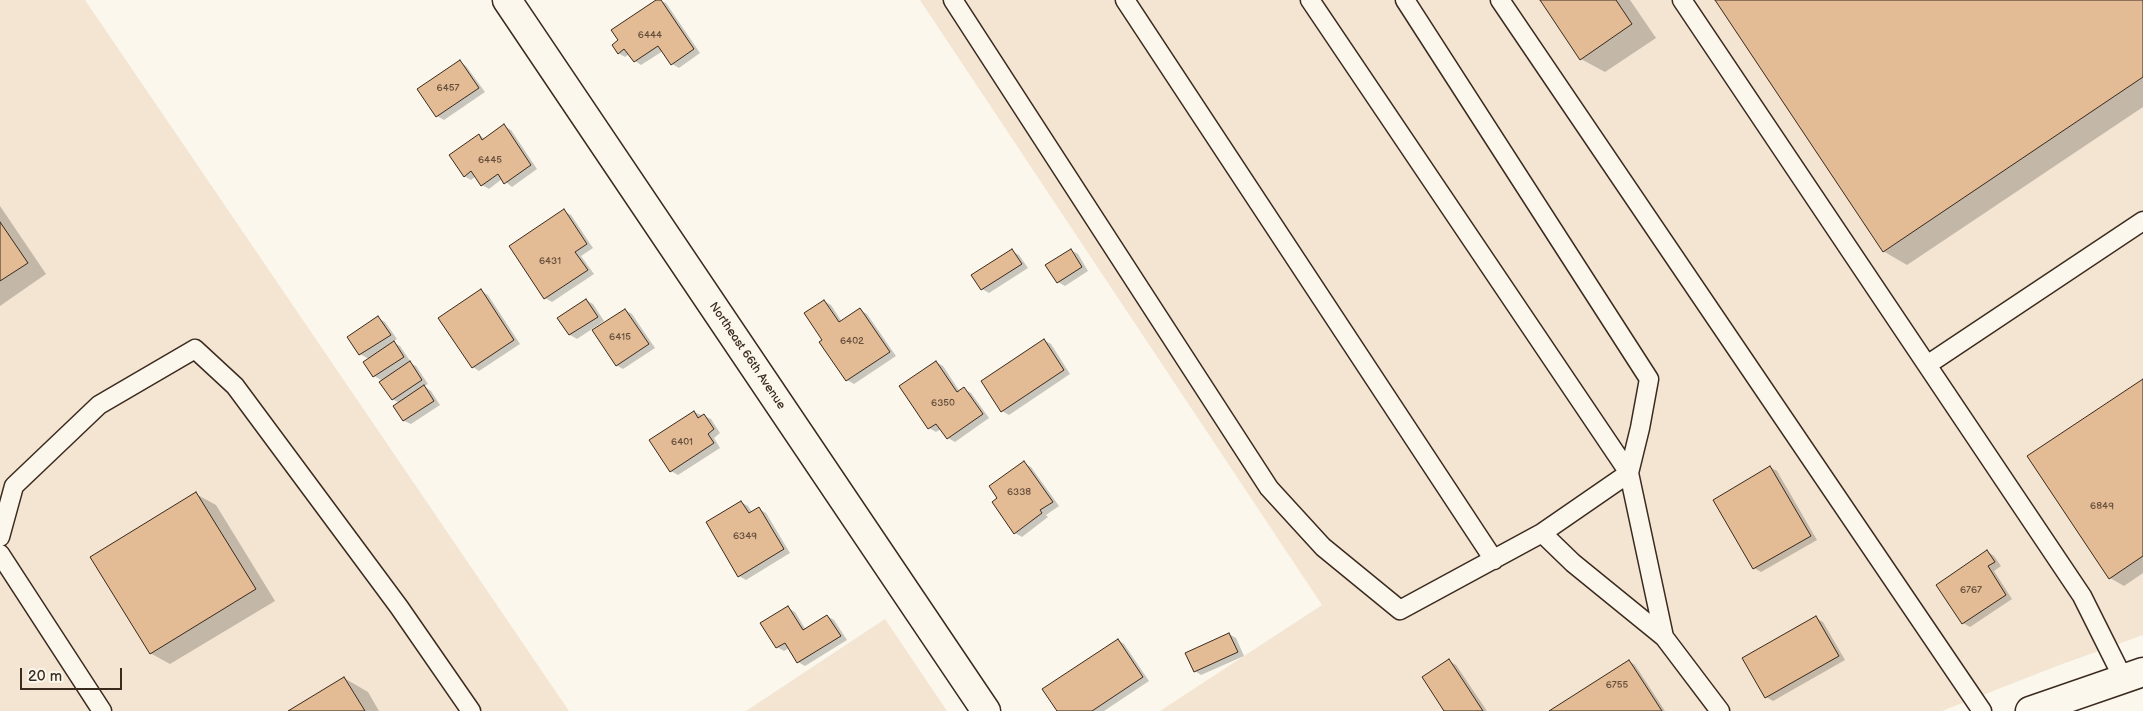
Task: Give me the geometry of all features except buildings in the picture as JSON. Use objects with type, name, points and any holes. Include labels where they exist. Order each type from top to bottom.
[{"type":"street","name":"Northeast 66th Avenue","points":[[508,0],[986,711]]},
{"type":"street","points":[[2030,711],[2133,675]]},
{"type":"lane","points":[[953,0],[1269,488],[1323,547],[1400,610],[1542,534],[1629,474],[1649,379],[1405,0]]},
{"type":"lane","points":[[1126,0],[1494,560]]},
{"type":"lane","points":[[1310,0],[1629,474],[1664,637]]},
{"type":"lane","points":[[1500,0],[1982,711]]},
{"type":"lane","points":[[1682,0],[2133,675]]},
{"type":"lane","points":[[1927,365],[2143,221]]},
{"type":"lane","points":[[0,537],[14,486],[99,405],[196,349],[235,386],[399,607],[471,711]]},
{"type":"lane","points":[[1542,534],[1573,563],[1664,637],[1720,711]]},
{"type":"lane","points":[[0,554],[102,711]]},
{"type":"shaded area","points":[[0,0],[85,0],[569,711],[0,711]]},
{"type":"shaded area","points":[[920,0],[2143,0],[2143,635],[1942,711],[1160,711],[1322,605]]},
{"type":"shaded area","points":[[885,619],[947,711],[746,711]]}]
